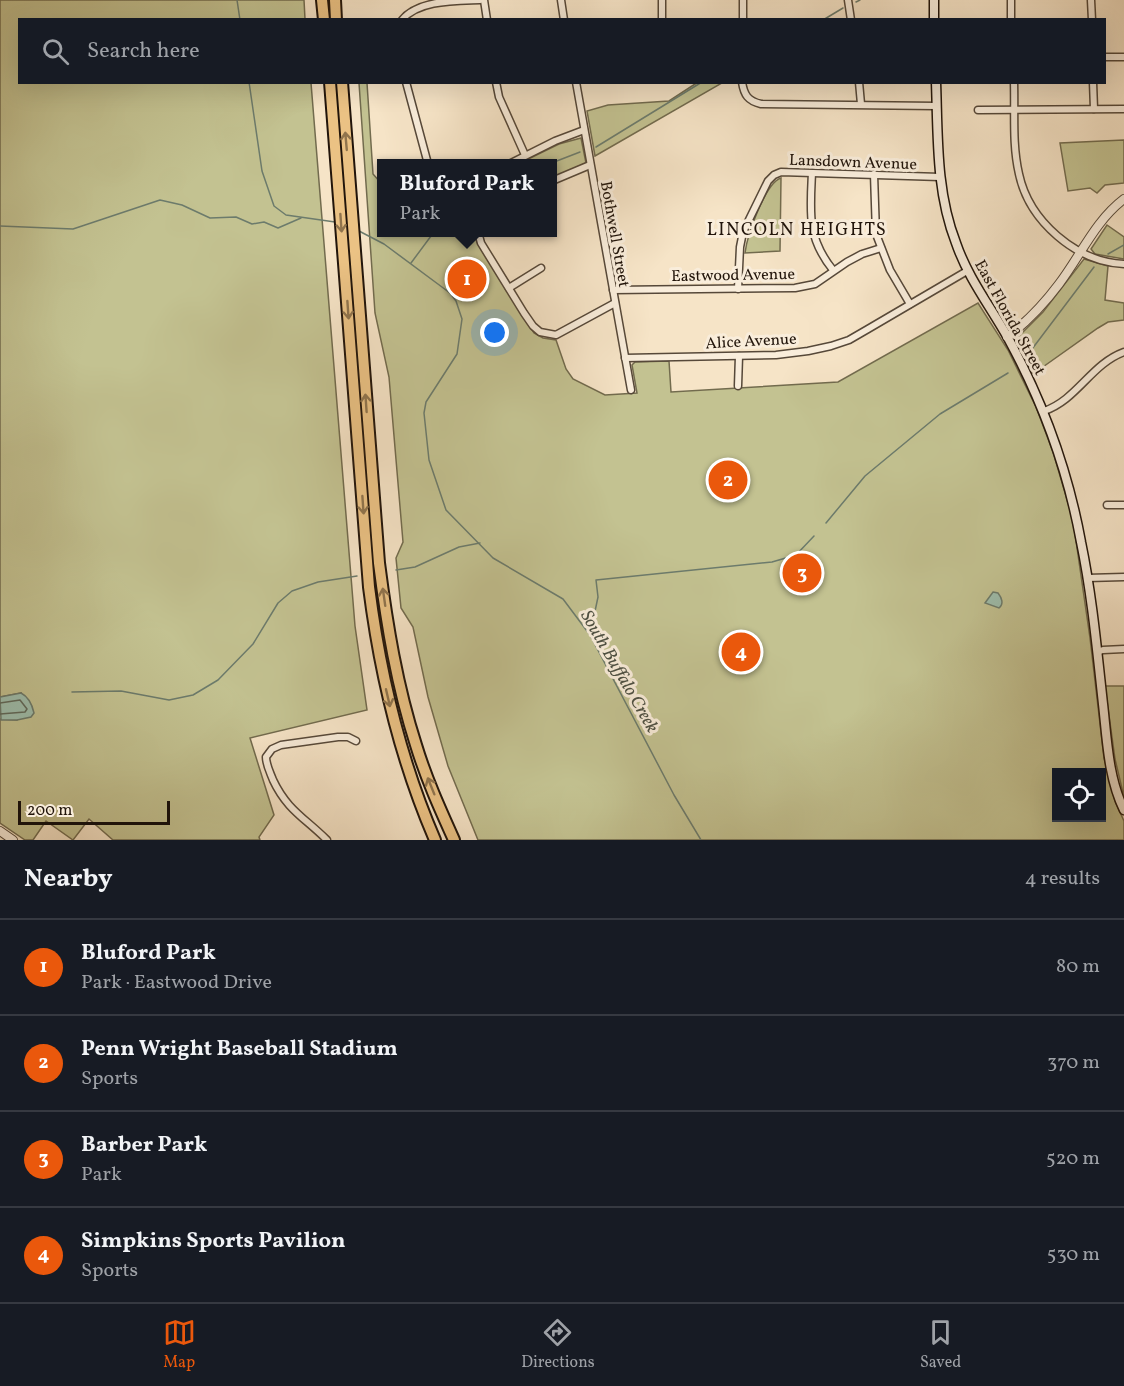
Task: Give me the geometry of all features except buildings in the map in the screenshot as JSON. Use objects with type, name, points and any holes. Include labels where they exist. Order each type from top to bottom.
[{"type":"highway","points":[[322,0],[324,18]]},
{"type":"highway","points":[[335,0],[336,18]]},
{"type":"highway","points":[[330,84],[339,195],[349,252],[379,563],[389,633],[416,745],[454,840]]},
{"type":"highway","points":[[342,84],[351,199],[349,252],[369,587],[380,666],[399,742],[415,791],[435,840]]},
{"type":"main road","points":[[934,0],[934,18]]},
{"type":"main road","name":"East Florida Street","points":[[936,84],[940,177],[947,214],[967,271],[1007,337],[1044,411],[1074,505],[1087,578],[1112,773],[1124,810]]},
{"type":"street","points":[[404,18],[412,9],[425,3],[482,0],[486,18]]},
{"type":"street","points":[[561,0],[564,18]]},
{"type":"street","points":[[662,0],[662,18]]},
{"type":"street","points":[[743,0],[743,18]]},
{"type":"street","points":[[848,0],[851,18]]},
{"type":"street","points":[[1011,0],[1011,18]]},
{"type":"street","points":[[1091,0],[1092,18]]},
{"type":"street","points":[[1106,57],[1124,57]]},
{"type":"street","points":[[407,84],[427,159]]},
{"type":"street","points":[[497,84],[525,155]]},
{"type":"street","name":"Bothwell Street","points":[[576,84],[631,390]]},
{"type":"street","points":[[742,84],[745,96],[761,104],[937,106]]},
{"type":"street","points":[[859,84],[861,104]]},
{"type":"street","points":[[1014,84],[1015,151],[1019,177],[1041,219],[1054,234],[1080,251],[1093,258],[1124,264]]},
{"type":"street","points":[[1093,84],[1094,110]]},
{"type":"street","points":[[978,110],[1124,110]]},
{"type":"street","points":[[518,159],[584,130]]},
{"type":"street","points":[[557,179],[590,165]]},
{"type":"street","name":"Lansdown Avenue","points":[[738,289],[742,232],[768,181],[774,175],[781,172],[940,177]]},
{"type":"street","points":[[812,173],[811,229],[823,257],[833,270]]},
{"type":"street","points":[[874,174],[876,234],[890,270],[910,304]]},
{"type":"street","points":[[1007,337],[1039,308],[1060,283],[1108,212],[1124,199]]},
{"type":"street","points":[[479,237],[533,326],[548,335],[556,335],[615,303]]},
{"type":"street","name":"Eastwood Avenue","points":[[613,290],[795,288],[814,284],[833,270],[862,254],[880,248]]},
{"type":"street","points":[[508,288],[541,268]]},
{"type":"street","name":"Alice Avenue","points":[[625,358],[776,355],[808,351],[849,340],[967,271]]},
{"type":"street","points":[[1044,411],[1057,407],[1067,400],[1105,361],[1124,352]]},
{"type":"street","points":[[738,386],[739,356]]},
{"type":"street","points":[[1107,505],[1124,505]]},
{"type":"street","points":[[1087,578],[1124,577]]},
{"type":"street","points":[[1097,652],[1124,649]]},
{"type":"street","points":[[327,840],[290,808],[269,771],[266,757],[272,749],[281,745],[338,737],[348,737],[356,741]]},
{"type":"shaded area","points":[[0,0],[304,0],[305,18],[18,18],[18,84],[311,84],[355,626],[367,710],[250,738],[274,815],[259,837],[260,840],[113,840],[89,819],[73,840],[46,821],[33,840],[25,840],[0,823],[0,719],[17,720],[21,693],[0,697]]},
{"type":"shaded area","points":[[359,84],[367,84],[373,174],[377,178],[377,237],[476,237],[481,249],[534,333],[543,338],[556,340],[566,369],[573,379],[605,395],[637,393],[632,365],[635,362],[669,361],[671,392],[838,382],[978,303],[1008,350],[1036,407],[1053,452],[1073,520],[1104,758],[1115,801],[1124,821],[1124,840],[478,840],[448,766],[428,697],[413,627],[401,608],[396,558],[403,542],[389,377],[375,313]]},
{"type":"shaded area","points":[[695,84],[720,84],[595,156],[587,111],[608,105],[669,101]]},
{"type":"shaded area","points":[[581,138],[586,163],[557,176],[557,159],[528,159],[559,144]]},
{"type":"shaded area","points":[[1124,140],[1124,183],[1105,185],[1097,193],[1090,188],[1068,191],[1060,143]]},
{"type":"shaded area","points":[[781,178],[780,251],[745,253],[753,223],[763,199],[775,182]]},
{"type":"shaded area","points":[[1107,225],[1124,237],[1124,259],[1095,254],[1091,249]]},
{"type":"shaded area","points":[[1084,259],[1108,266],[1105,300],[1124,303],[1124,320],[1108,322],[1033,374],[1016,341],[1017,338],[1043,312]]},
{"type":"shaded area","points":[[1105,686],[1124,686],[1124,797],[1115,759]]},
{"type":"water","points":[[993,592],[998,593],[1001,599],[1002,605],[999,608],[985,603]]},
{"type":"water","points":[[21,693],[30,701],[34,713],[31,717],[17,720],[1,720],[0,697]]},
{"type":"waterway","name":"South Buffalo Creek","points":[[237,0],[240,18]]},
{"type":"waterway","points":[[856,2],[860,0]]},
{"type":"waterway","points":[[826,18],[843,8]]},
{"type":"waterway","name":"South Buffalo Creek","points":[[249,84],[262,171],[274,206],[286,215],[335,222]]},
{"type":"waterway","points":[[596,147],[699,84]]},
{"type":"waterway","points":[[557,161],[580,152]]},
{"type":"waterway","points":[[0,226],[73,229],[160,200],[182,205],[210,218],[236,217],[252,224],[264,222],[278,228],[301,218]]},
{"type":"waterway","name":"South Buffalo Creek","points":[[359,231],[384,244],[450,293],[456,301],[462,319],[457,354],[426,402],[424,413],[429,460],[446,510],[493,558],[563,599],[590,635],[674,795],[701,840]]},
{"type":"waterway","points":[[411,263],[430,237]]},
{"type":"waterway","points":[[1108,254],[1124,245]]},
{"type":"waterway","points":[[1029,353],[1094,267]]},
{"type":"waterway","points":[[826,523],[865,476],[940,414],[1008,373]]},
{"type":"waterway","points":[[590,635],[598,597],[596,580],[772,562],[796,555],[814,536]]},
{"type":"waterway","points":[[396,570],[415,567],[459,547],[480,543]]},
{"type":"waterway","points":[[72,692],[121,691],[169,700],[193,695],[218,680],[253,644],[278,603],[292,591],[318,582],[357,576]]},
{"type":"place","name":"Bluford Park","points":[[467,279]]},
{"type":"place","name":"Penn Wright Baseball Stadium","points":[[728,480]]},
{"type":"place","name":"Barber Park","points":[[802,573]]},
{"type":"place","name":"Simpkins Sports Pavilion","points":[[741,652]]},
{"type":"district","name":"LINCOLN HEIGHTS","points":[[797,229]]}]
